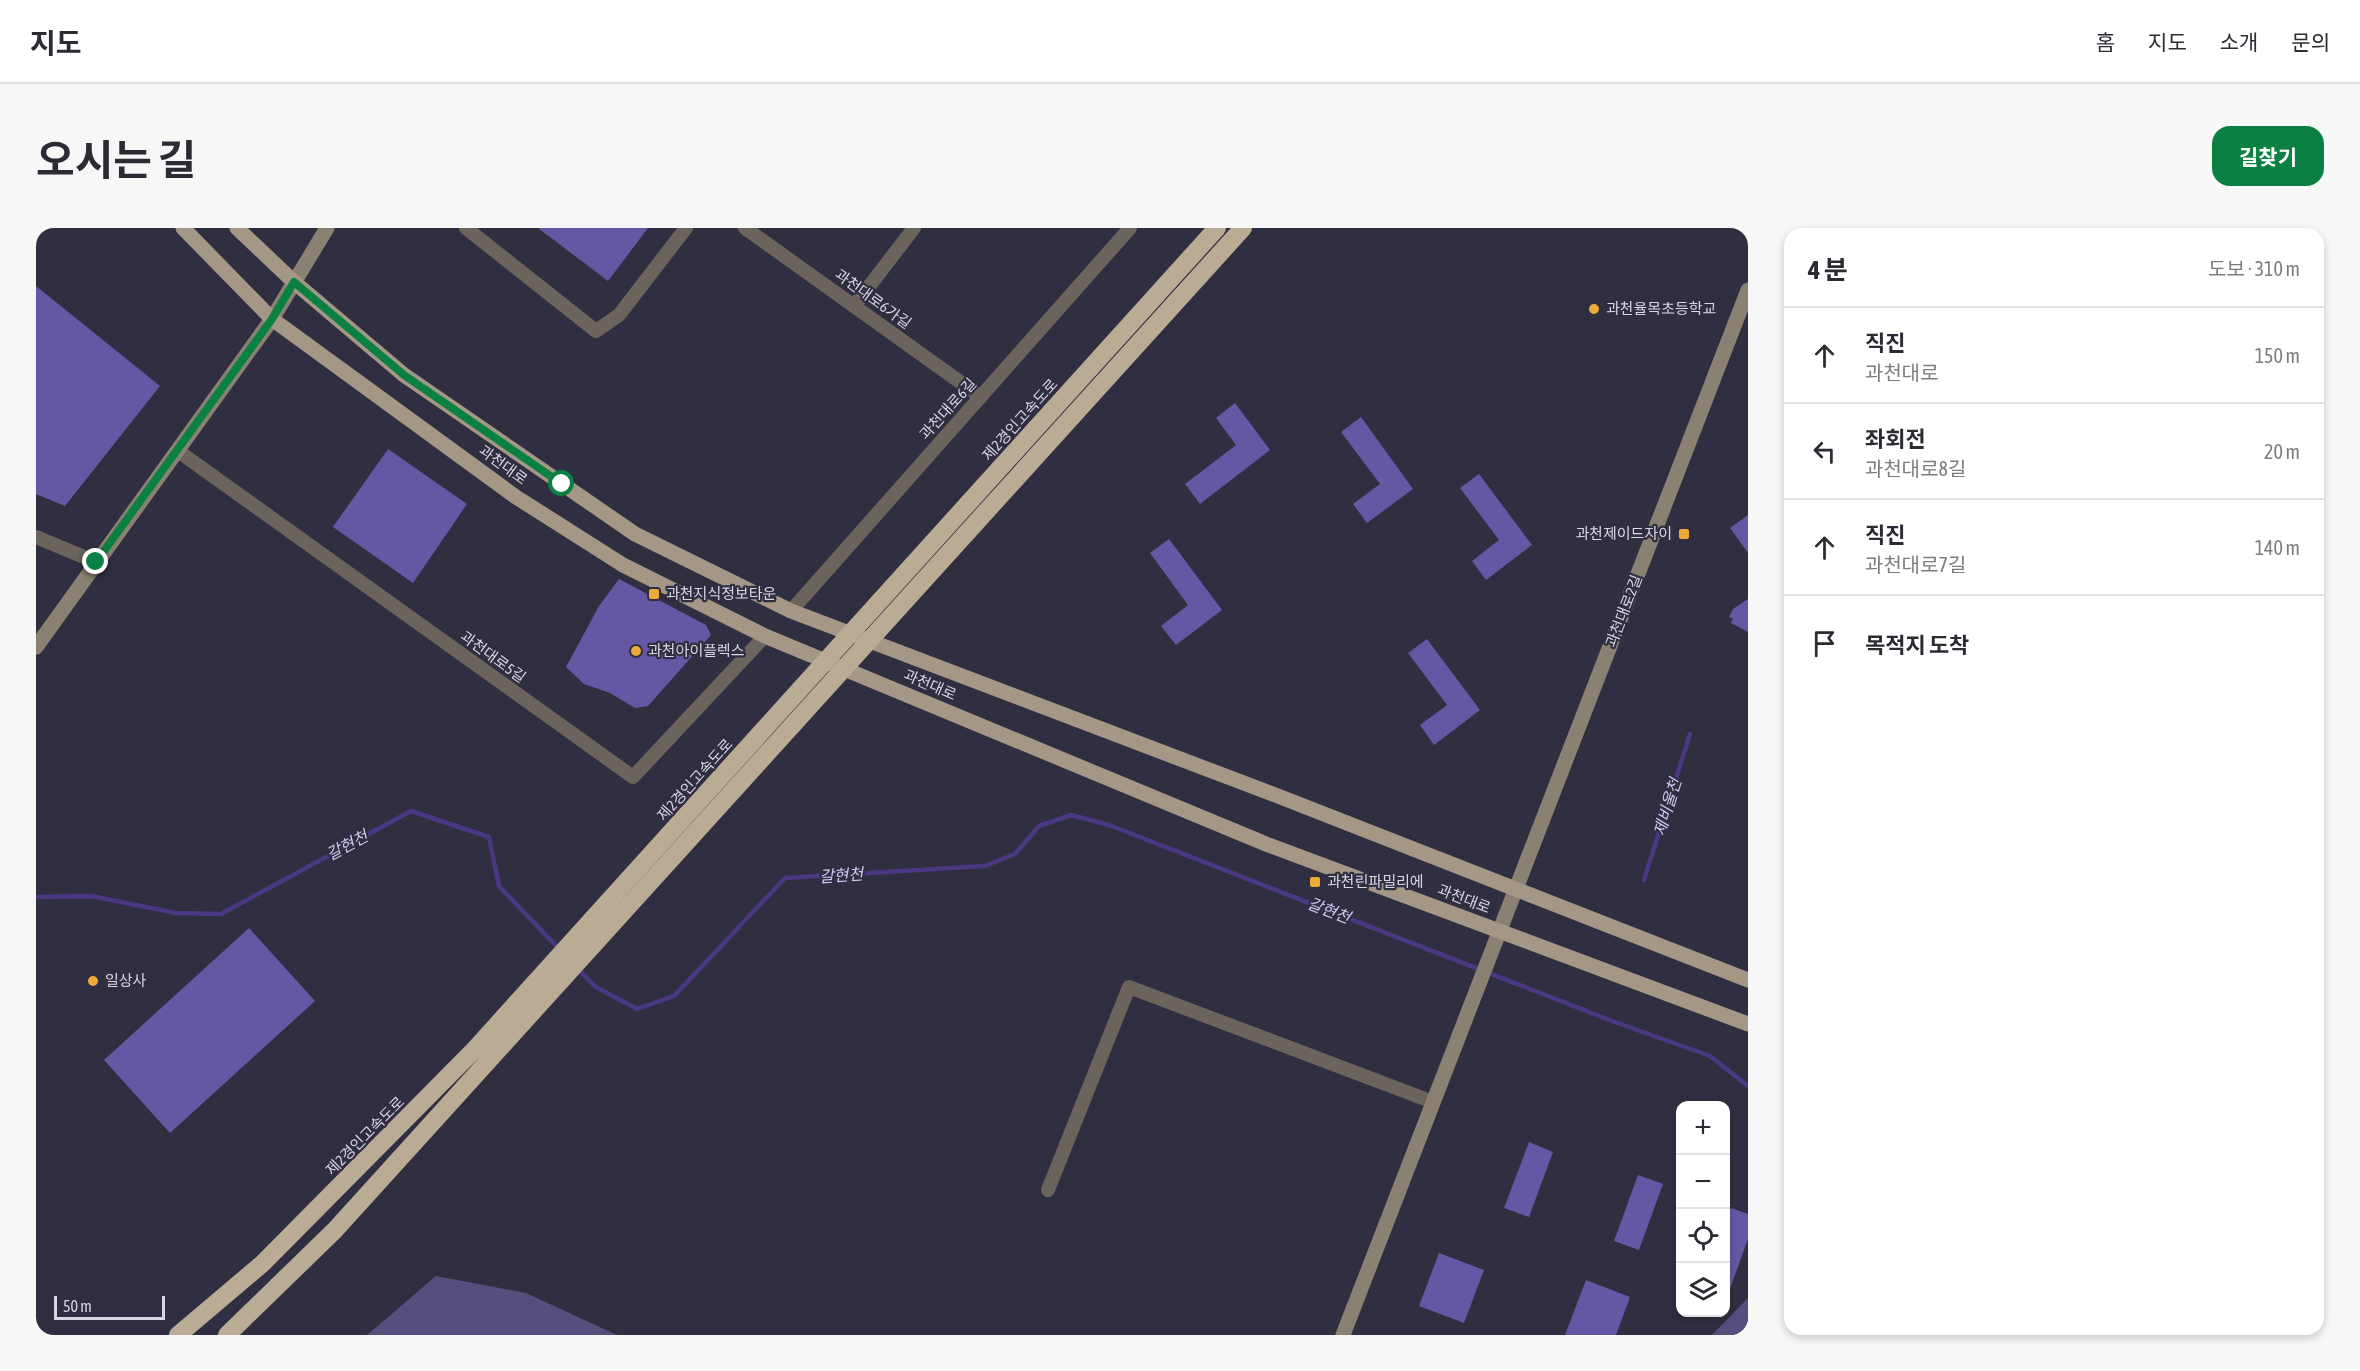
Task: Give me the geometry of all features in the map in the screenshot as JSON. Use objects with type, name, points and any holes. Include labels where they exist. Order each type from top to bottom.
[{"type":"highway","name":"제2경인고속도로","points":[[227,1335],[335,1230],[483,1054],[1217,228]]},
{"type":"highway","name":"제2경인고속도로","points":[[178,1335],[262,1264],[483,1054],[1243,228]]},
{"type":"main road","name":"과천대로","points":[[183,228],[272,319],[516,496],[623,565],[765,636],[1266,844],[1748,1024]]},
{"type":"main road","name":"과천대로","points":[[237,228],[294,282],[404,375],[635,534],[791,611],[1748,980]]},
{"type":"street","points":[[36,646],[272,319],[327,228]]},
{"type":"street","points":[[466,228],[596,331],[619,315],[686,228]]},
{"type":"street","name":"과천대로6가길","points":[[745,228],[981,397]]},
{"type":"street","points":[[854,306],[914,228]]},
{"type":"street","name":"과천대로6길","points":[[791,611],[1130,228]]},
{"type":"street","name":"과천대로2길","points":[[1343,1335],[1748,290]]},
{"type":"street","name":"과천대로5길","points":[[178,451],[633,777],[765,636]]},
{"type":"street","points":[[36,537],[96,562]]},
{"type":"street","points":[[1048,1190],[1129,987],[1433,1102]]},
{"type":"shaded area","points":[[436,1276],[526,1293],[617,1335],[367,1335]]},
{"type":"shaded area","points":[[1748,1298],[1748,1335],[1712,1335],[1730,1317]]},
{"type":"building","points":[[538,228],[648,228],[608,281]]},
{"type":"building","points":[[36,286],[160,386],[65,506],[36,494]]},
{"type":"building","points":[[1235,403],[1270,450],[1200,504],[1185,484],[1236,445],[1216,418]]},
{"type":"building","points":[[1361,417],[1413,489],[1367,523],[1353,504],[1380,484],[1341,432]]},
{"type":"building","points":[[388,449],[467,504],[413,583],[333,527]]},
{"type":"building","points":[[1479,474],[1532,545],[1486,580],[1472,561],[1499,540],[1460,488]]},
{"type":"building","points":[[1748,515],[1748,553],[1730,528]]},
{"type":"building","points":[[1169,539],[1222,610],[1176,645],[1161,626],[1188,605],[1150,553]]},
{"type":"building","name":"과천아이플렉스","points":[[619,579],[706,625],[711,635],[648,706],[635,708],[610,693],[584,684],[566,667],[599,606]]},
{"type":"building","points":[[1748,599],[1748,632],[1731,623],[1733,619],[1729,617],[1733,609]]},
{"type":"building","points":[[1427,639],[1480,710],[1434,745],[1420,725],[1447,705],[1408,653]]},
{"type":"building","points":[[249,928],[315,1001],[170,1133],[104,1060]]},
{"type":"building","points":[[1529,1142],[1553,1152],[1529,1217],[1504,1208]]},
{"type":"building","points":[[1638,1175],[1663,1184],[1639,1250],[1614,1241]]},
{"type":"building","points":[[1731,1208],[1748,1214],[1748,1239],[1730,1289],[1730,1263]]},
{"type":"building","points":[[1439,1253],[1484,1270],[1464,1323],[1419,1306]]},
{"type":"building","points":[[1586,1280],[1630,1297],[1616,1335],[1565,1335]]},
{"type":"waterway","name":"제비울천","points":[[1644,880],[1690,734]]},
{"type":"waterway","name":"갈현천","points":[[36,897],[91,896],[176,913],[221,914],[411,811],[489,837],[499,886],[559,949]]},
{"type":"waterway","name":"갈현천","points":[[577,968],[596,987],[637,1009],[674,996],[785,878],[985,866],[1015,854],[1039,826],[1071,815],[1109,825],[1612,1021],[1710,1056],[1748,1086]]},
{"type":"place","name":"과천율목초등학교","points":[[1594,309]]},
{"type":"place","name":"과천제이드자이","points":[[1684,534]]},
{"type":"place","name":"과천지식정보타운","points":[[654,594]]},
{"type":"place","name":"과천아이플렉스","points":[[636,651]]},
{"type":"place","name":"과천린파밀리에","points":[[1315,882]]},
{"type":"place","name":"일상사","points":[[93,981]]},
{"type":"route","points":[[96,562],[119,534],[272,319],[294,282],[404,375],[562,484]]}]
